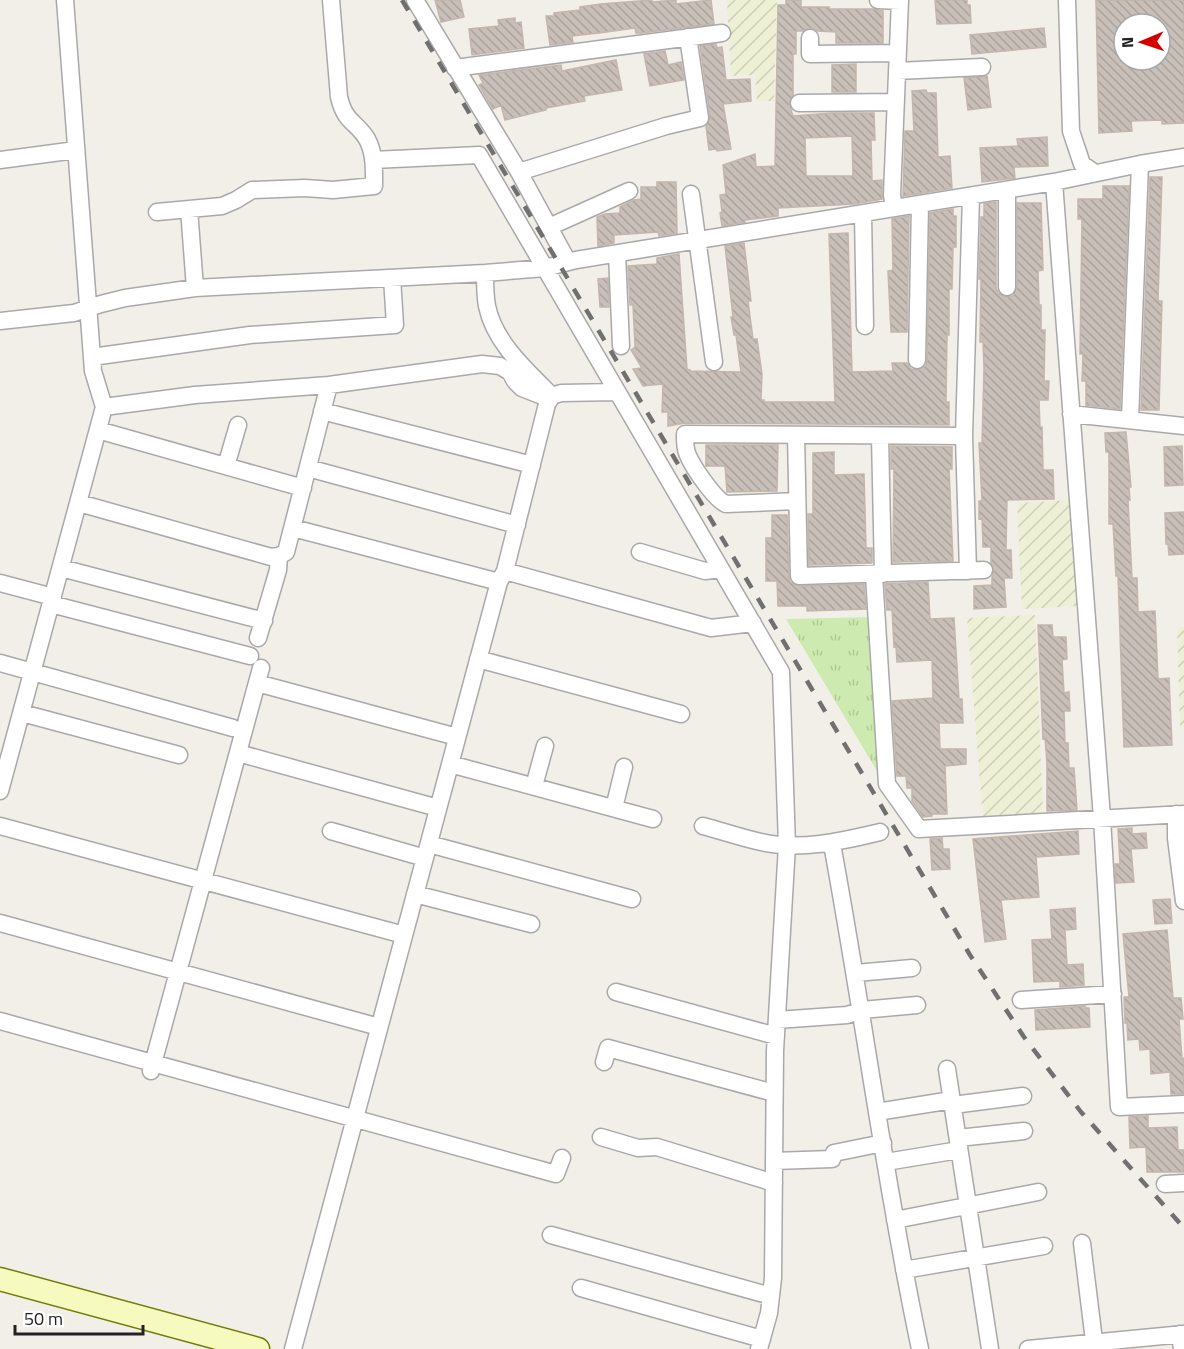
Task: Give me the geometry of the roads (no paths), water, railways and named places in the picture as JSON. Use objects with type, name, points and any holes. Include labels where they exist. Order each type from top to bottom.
[{"type":"main road","points":[[0,1279],[258,1349]]},
{"type":"street","points":[[0,791],[7,740],[22,713],[104,408],[93,370],[65,0]]},
{"type":"street","points":[[157,212],[222,206],[252,190],[305,188],[333,190],[374,186],[373,152],[366,137],[342,111],[331,0]]},
{"type":"street","points":[[415,0],[519,172],[568,262]]},
{"type":"street","points":[[878,0],[900,0],[892,195],[894,208]]},
{"type":"street","points":[[1067,0],[1071,131],[1082,164],[1095,173]]},
{"type":"street","points":[[455,68],[722,33]]},
{"type":"street","points":[[519,172],[666,126],[700,118],[688,37]]},
{"type":"street","points":[[810,38],[810,54],[982,67]]},
{"type":"street","points":[[798,103],[896,102]]},
{"type":"street","points":[[0,160],[76,150]]},
{"type":"street","points":[[373,160],[479,155],[781,672],[786,845],[774,1093],[773,1278],[769,1313],[760,1346],[581,1288]]},
{"type":"street","points":[[0,321],[75,314],[126,298],[195,288],[546,268],[568,262],[1054,182],[1184,157]]},
{"type":"street","points":[[1130,420],[1140,164]]},
{"type":"street","points":[[1054,182],[1102,818],[1119,1107],[1184,1104]]},
{"type":"street","points":[[1007,190],[1007,287]]},
{"type":"street","points":[[549,227],[629,191]]},
{"type":"street","points":[[691,194],[714,362]]},
{"type":"street","points":[[796,435],[799,576],[976,571],[964,436],[971,196]]},
{"type":"street","points":[[917,360],[920,204]]},
{"type":"street","points":[[189,209],[195,288]]},
{"type":"street","points":[[863,214],[865,326]]},
{"type":"street","points":[[618,254],[621,346]]},
{"type":"street","points":[[485,273],[486,304],[492,323],[505,344],[551,398]]},
{"type":"street","points":[[92,357],[250,334],[395,326],[392,278]]},
{"type":"street","points":[[104,408],[195,395],[329,386],[482,364],[500,366],[510,372],[522,388],[551,398],[561,393],[617,392]]},
{"type":"street","points":[[79,503],[271,556],[279,556],[286,552],[329,386]]},
{"type":"street","points":[[292,1349],[478,659],[551,398]]},
{"type":"street","points":[[322,411],[532,465]]},
{"type":"street","points":[[1071,414],[1184,426]]},
{"type":"street","points":[[226,466],[238,425]]},
{"type":"street","points":[[98,430],[303,488]]},
{"type":"street","points":[[797,501],[726,504],[719,501],[712,494],[686,452],[685,434],[964,436]]},
{"type":"street","points":[[880,436],[879,574],[887,784],[919,829],[1180,814],[1176,838],[1184,899]]},
{"type":"street","points":[[308,468],[517,525]]},
{"type":"street","points":[[293,528],[502,576],[711,628],[753,623]]},
{"type":"street","points":[[639,552],[705,571],[721,569]]},
{"type":"street","points":[[258,638],[278,570],[279,556]]},
{"type":"street","points":[[61,568],[264,621]]},
{"type":"street","points":[[0,583],[457,737]]},
{"type":"street","points":[[478,659],[681,714]]},
{"type":"street","points":[[0,663],[233,728]]},
{"type":"street","points":[[152,1067],[238,753],[256,669]]},
{"type":"street","points":[[22,713],[179,754]]},
{"type":"street","points":[[534,786],[545,747]]},
{"type":"street","points":[[238,753],[438,808]]},
{"type":"street","points":[[450,764],[653,819]]},
{"type":"street","points":[[614,808],[624,767]]},
{"type":"street","points":[[0,826],[404,935]]},
{"type":"street","points":[[703,826],[763,843],[786,845],[832,844],[880,832]]},
{"type":"street","points":[[331,831],[632,899]]},
{"type":"street","points":[[832,844],[862,1010],[895,1220],[920,1349]]},
{"type":"street","points":[[415,894],[531,924]]},
{"type":"street","points":[[0,923],[380,1027]]},
{"type":"street","points":[[855,973],[912,968]]},
{"type":"street","points":[[616,993],[776,1028],[847,1015],[862,1010],[917,1005]]},
{"type":"street","points":[[1021,1000],[1113,994]]},
{"type":"street","points":[[0,1021],[152,1067],[556,1174],[562,1158]]},
{"type":"street","points":[[604,1062],[608,1048],[774,1093]]},
{"type":"street","points":[[947,1069],[990,1349]]},
{"type":"street","points":[[877,1112],[1023,1096]]},
{"type":"street","points":[[886,1162],[1024,1131]]},
{"type":"street","points":[[601,1137],[638,1148],[657,1147],[774,1183]]},
{"type":"street","points":[[774,1161],[832,1159],[834,1153],[883,1143]]},
{"type":"street","points":[[1165,1184],[1184,1183]]},
{"type":"street","points":[[895,1220],[1038,1192]]},
{"type":"street","points":[[551,1235],[771,1296]]},
{"type":"street","points":[[1082,1243],[1095,1346]]},
{"type":"street","points":[[904,1270],[1044,1246]]},
{"type":"street","points":[[1028,1349],[1182,1339]]},
{"type":"railway","points":[[402,0],[970,955],[1024,1037],[1081,1112],[1184,1228]]}]
